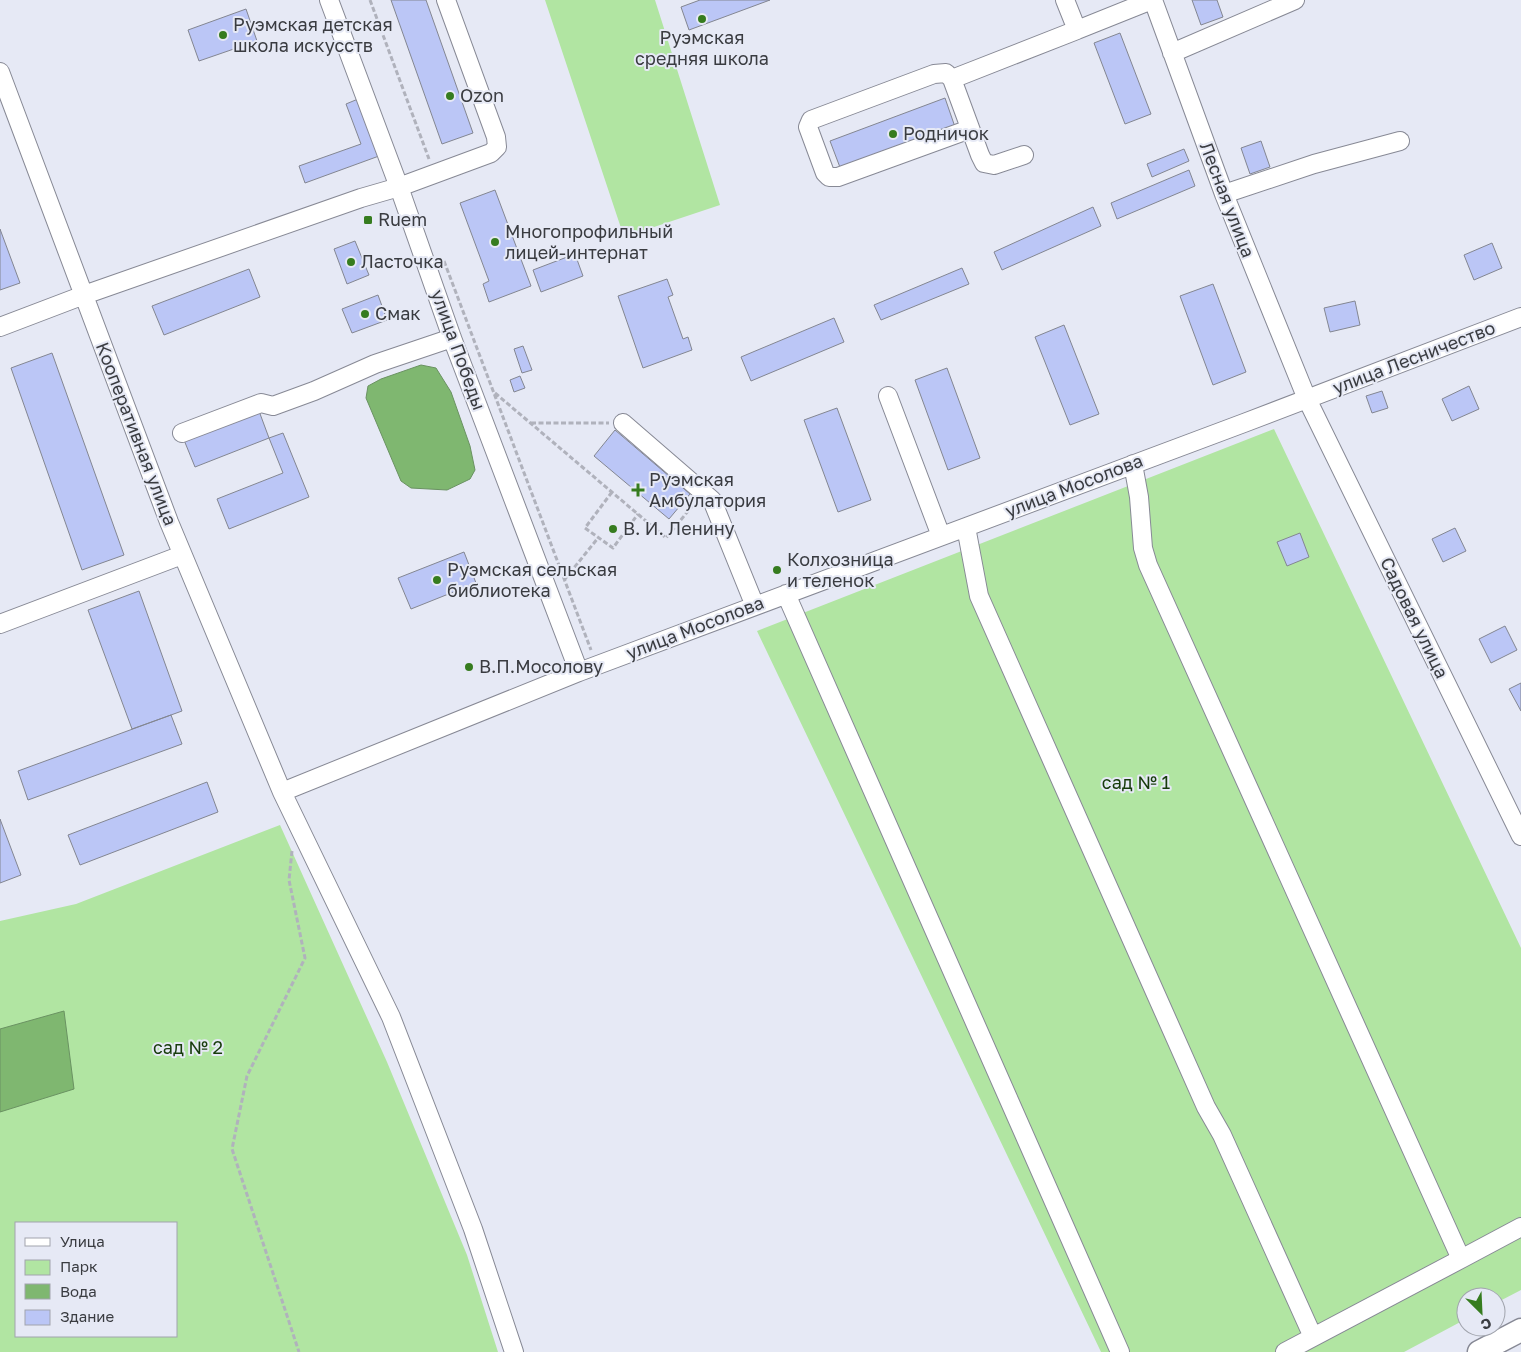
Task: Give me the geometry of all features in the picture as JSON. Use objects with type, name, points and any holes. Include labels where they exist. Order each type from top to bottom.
[{"type":"main road","points":[[1493,1349],[1521,1330]]},
{"type":"street","name":"улица Победы","points":[[329,0],[399,187],[452,338],[579,672]]},
{"type":"street","points":[[0,327],[84,295],[399,187],[491,153],[497,146],[496,137],[446,0]]},
{"type":"street","points":[[1065,0],[1076,30]]},
{"type":"street","points":[[952,79],[1152,0]]},
{"type":"street","name":"Лесная улица","points":[[1152,0],[1224,194],[1307,399]]},
{"type":"street","points":[[1172,53],[1295,0]]},
{"type":"street","name":"Кооперативная улица","points":[[0,72],[182,555],[282,792],[391,1017],[473,1229],[514,1352]]},
{"type":"street","points":[[970,129],[838,177],[829,177],[825,173],[808,127],[811,120],[934,74],[946,72],[952,79],[984,163],[994,165],[1024,155]]},
{"type":"street","points":[[1224,194],[1314,164],[1400,142]]},
{"type":"street","name":"улица Лесничество","points":[[1307,399],[1521,317]]},
{"type":"street","points":[[182,433],[261,404],[273,406],[375,364],[452,338]]},
{"type":"street","points":[[888,396],[941,536]]},
{"type":"street","name":"улица Мосолова","points":[[282,792],[597,665],[1307,399]]},
{"type":"street","name":"Садовая улица","points":[[1307,399],[1521,836]]},
{"type":"street","points":[[623,423],[712,500],[755,606]]},
{"type":"street","points":[[1133,464],[1139,497],[1143,548],[1148,565],[1461,1259]]},
{"type":"street","points":[[966,527],[979,596],[1206,1107],[1222,1135],[1312,1337]]},
{"type":"street","points":[[0,624],[182,555]]},
{"type":"street","points":[[786,594],[1120,1352]]},
{"type":"street","points":[[1285,1352],[1521,1227]]},
{"type":"path","points":[[370,0],[434,174]]},
{"type":"path","points":[[442,254],[597,665]]},
{"type":"path","points":[[494,392],[666,538],[704,493]]},
{"type":"path","points":[[530,422],[623,423]]},
{"type":"path","points":[[612,492],[585,528],[613,548],[638,514]]},
{"type":"path","points":[[565,580],[598,538]]},
{"type":"path","points":[[299,824],[292,852],[289,880],[305,958],[246,1076],[232,1149],[299,1352]]},
{"type":"green space","points":[[545,0],[655,0],[720,205],[624,237]]},
{"type":"green space","name":"сад № 1","points":[[1274,429],[1521,948],[1521,1290],[1506,1298],[1506,1287],[1456,1287],[1456,1324],[1404,1352],[1101,1352],[757,631]]},
{"type":"green space","name":"сад № 2","points":[[280,825],[387,1062],[467,1255],[498,1352],[0,1352],[0,921],[76,904]]},
{"type":"water","points":[[421,365],[436,368],[451,392],[470,446],[475,470],[470,479],[447,490],[411,488],[401,481],[366,398],[368,386],[381,379]]},
{"type":"water","points":[[64,1011],[74,1089],[0,1112],[0,1029]]},
{"type":"building","points":[[391,0],[426,0],[473,133],[442,144]]},
{"type":"building","name":"Руэмская средняя школа","points":[[700,0],[770,0],[689,30],[681,7]]},
{"type":"building","points":[[1192,0],[1217,0],[1223,17],[1201,25]]},
{"type":"building","name":"Руэмская детская школа искусств","points":[[246,9],[257,41],[199,61],[188,30]]},
{"type":"building","points":[[1120,33],[1151,114],[1125,124],[1094,43]]},
{"type":"building","name":"Родничок","points":[[945,98],[955,127],[841,170],[830,141]]},
{"type":"building","points":[[358,99],[379,156],[305,183],[299,166],[361,144],[346,104]]},
{"type":"building","points":[[1261,141],[1270,167],[1250,174],[1241,148]]},
{"type":"building","points":[[1184,149],[1189,161],[1152,177],[1147,164]]},
{"type":"building","points":[[1189,170],[1195,186],[1117,219],[1111,203]]},
{"type":"building","name":"Многопрофильный лицей-интернат","points":[[495,190],[531,286],[489,302],[483,284],[489,281],[460,203]]},
{"type":"building","points":[[1093,207],[1101,226],[1002,270],[994,252]]},
{"type":"building","points":[[0,229],[20,283],[0,290]]},
{"type":"building","name":"Ласточка","points":[[355,241],[369,275],[347,284],[334,249]]},
{"type":"building","points":[[1492,243],[1502,268],[1474,280],[1464,255]]},
{"type":"building","points":[[575,254],[583,276],[541,292],[533,270]]},
{"type":"building","points":[[962,268],[969,284],[881,320],[874,305]]},
{"type":"building","points":[[249,269],[260,297],[164,335],[152,306]]},
{"type":"building","points":[[667,279],[673,295],[668,297],[683,339],[688,337],[692,350],[643,368],[618,296]]},
{"type":"building","points":[[1213,284],[1246,372],[1213,385],[1180,296]]},
{"type":"building","name":"Смак","points":[[378,295],[387,320],[352,333],[342,309]]},
{"type":"building","points":[[1355,301],[1360,325],[1330,332],[1324,308]]},
{"type":"building","points":[[834,318],[844,342],[751,381],[741,357]]},
{"type":"building","points":[[1064,325],[1099,414],[1070,425],[1035,337]]},
{"type":"building","points":[[523,346],[532,370],[522,373],[514,349]]},
{"type":"building","points":[[52,353],[124,555],[82,570],[11,368]]},
{"type":"building","points":[[947,368],[980,458],[948,470],[915,380]]},
{"type":"building","points":[[520,376],[525,388],[514,392],[510,380]]},
{"type":"building","points":[[1469,386],[1479,409],[1452,421],[1442,399]]},
{"type":"building","points":[[1382,391],[1388,408],[1372,413],[1366,396]]},
{"type":"building","points":[[837,408],[871,500],[838,512],[804,420]]},
{"type":"building","points":[[259,411],[269,438],[195,467],[184,440]]},
{"type":"building","points":[[615,430],[690,494],[669,519],[594,456]]},
{"type":"building","points":[[283,433],[309,497],[229,529],[217,499],[283,473],[269,438]]},
{"type":"building","points":[[1455,528],[1466,551],[1443,562],[1432,539]]},
{"type":"building","points":[[1300,533],[1309,557],[1287,566],[1277,542]]},
{"type":"building","name":"Руэмская сельская библиотека","points":[[464,552],[476,583],[411,609],[398,578]]},
{"type":"building","points":[[139,591],[182,711],[132,729],[88,610]]},
{"type":"building","points":[[1505,626],[1517,650],[1491,663],[1479,639]]},
{"type":"building","points":[[1521,683],[1521,711],[1509,689]]},
{"type":"building","points":[[171,715],[182,744],[28,800],[18,771]]},
{"type":"building","points":[[207,782],[218,812],[80,865],[68,835]]},
{"type":"building","points":[[0,819],[21,875],[0,883]]},
{"type":"place","name":"Руэмская средняя школа","points":[[702,19]]},
{"type":"place","name":"Руэмская детская школа искусств","points":[[223,35]]},
{"type":"place","name":"Ozon","points":[[450,96]]},
{"type":"place","name":"Родничок","points":[[893,134]]},
{"type":"place","name":"Ruem","points":[[368,220]]},
{"type":"place","name":"Многопрофильный лицей-интернат","points":[[495,242]]},
{"type":"place","name":"Ласточка","points":[[351,262]]},
{"type":"place","name":"Смак","points":[[365,314]]},
{"type":"place","name":"Руэмская Амбулатория","points":[[638,490]]},
{"type":"place","name":"В. И. Ленину","points":[[613,529]]},
{"type":"place","name":"Колхозница и теленок","points":[[777,570]]},
{"type":"place","name":"Руэмская сельская библиотека","points":[[437,580]]},
{"type":"place","name":"В.П.Мосолову","points":[[469,667]]}]
